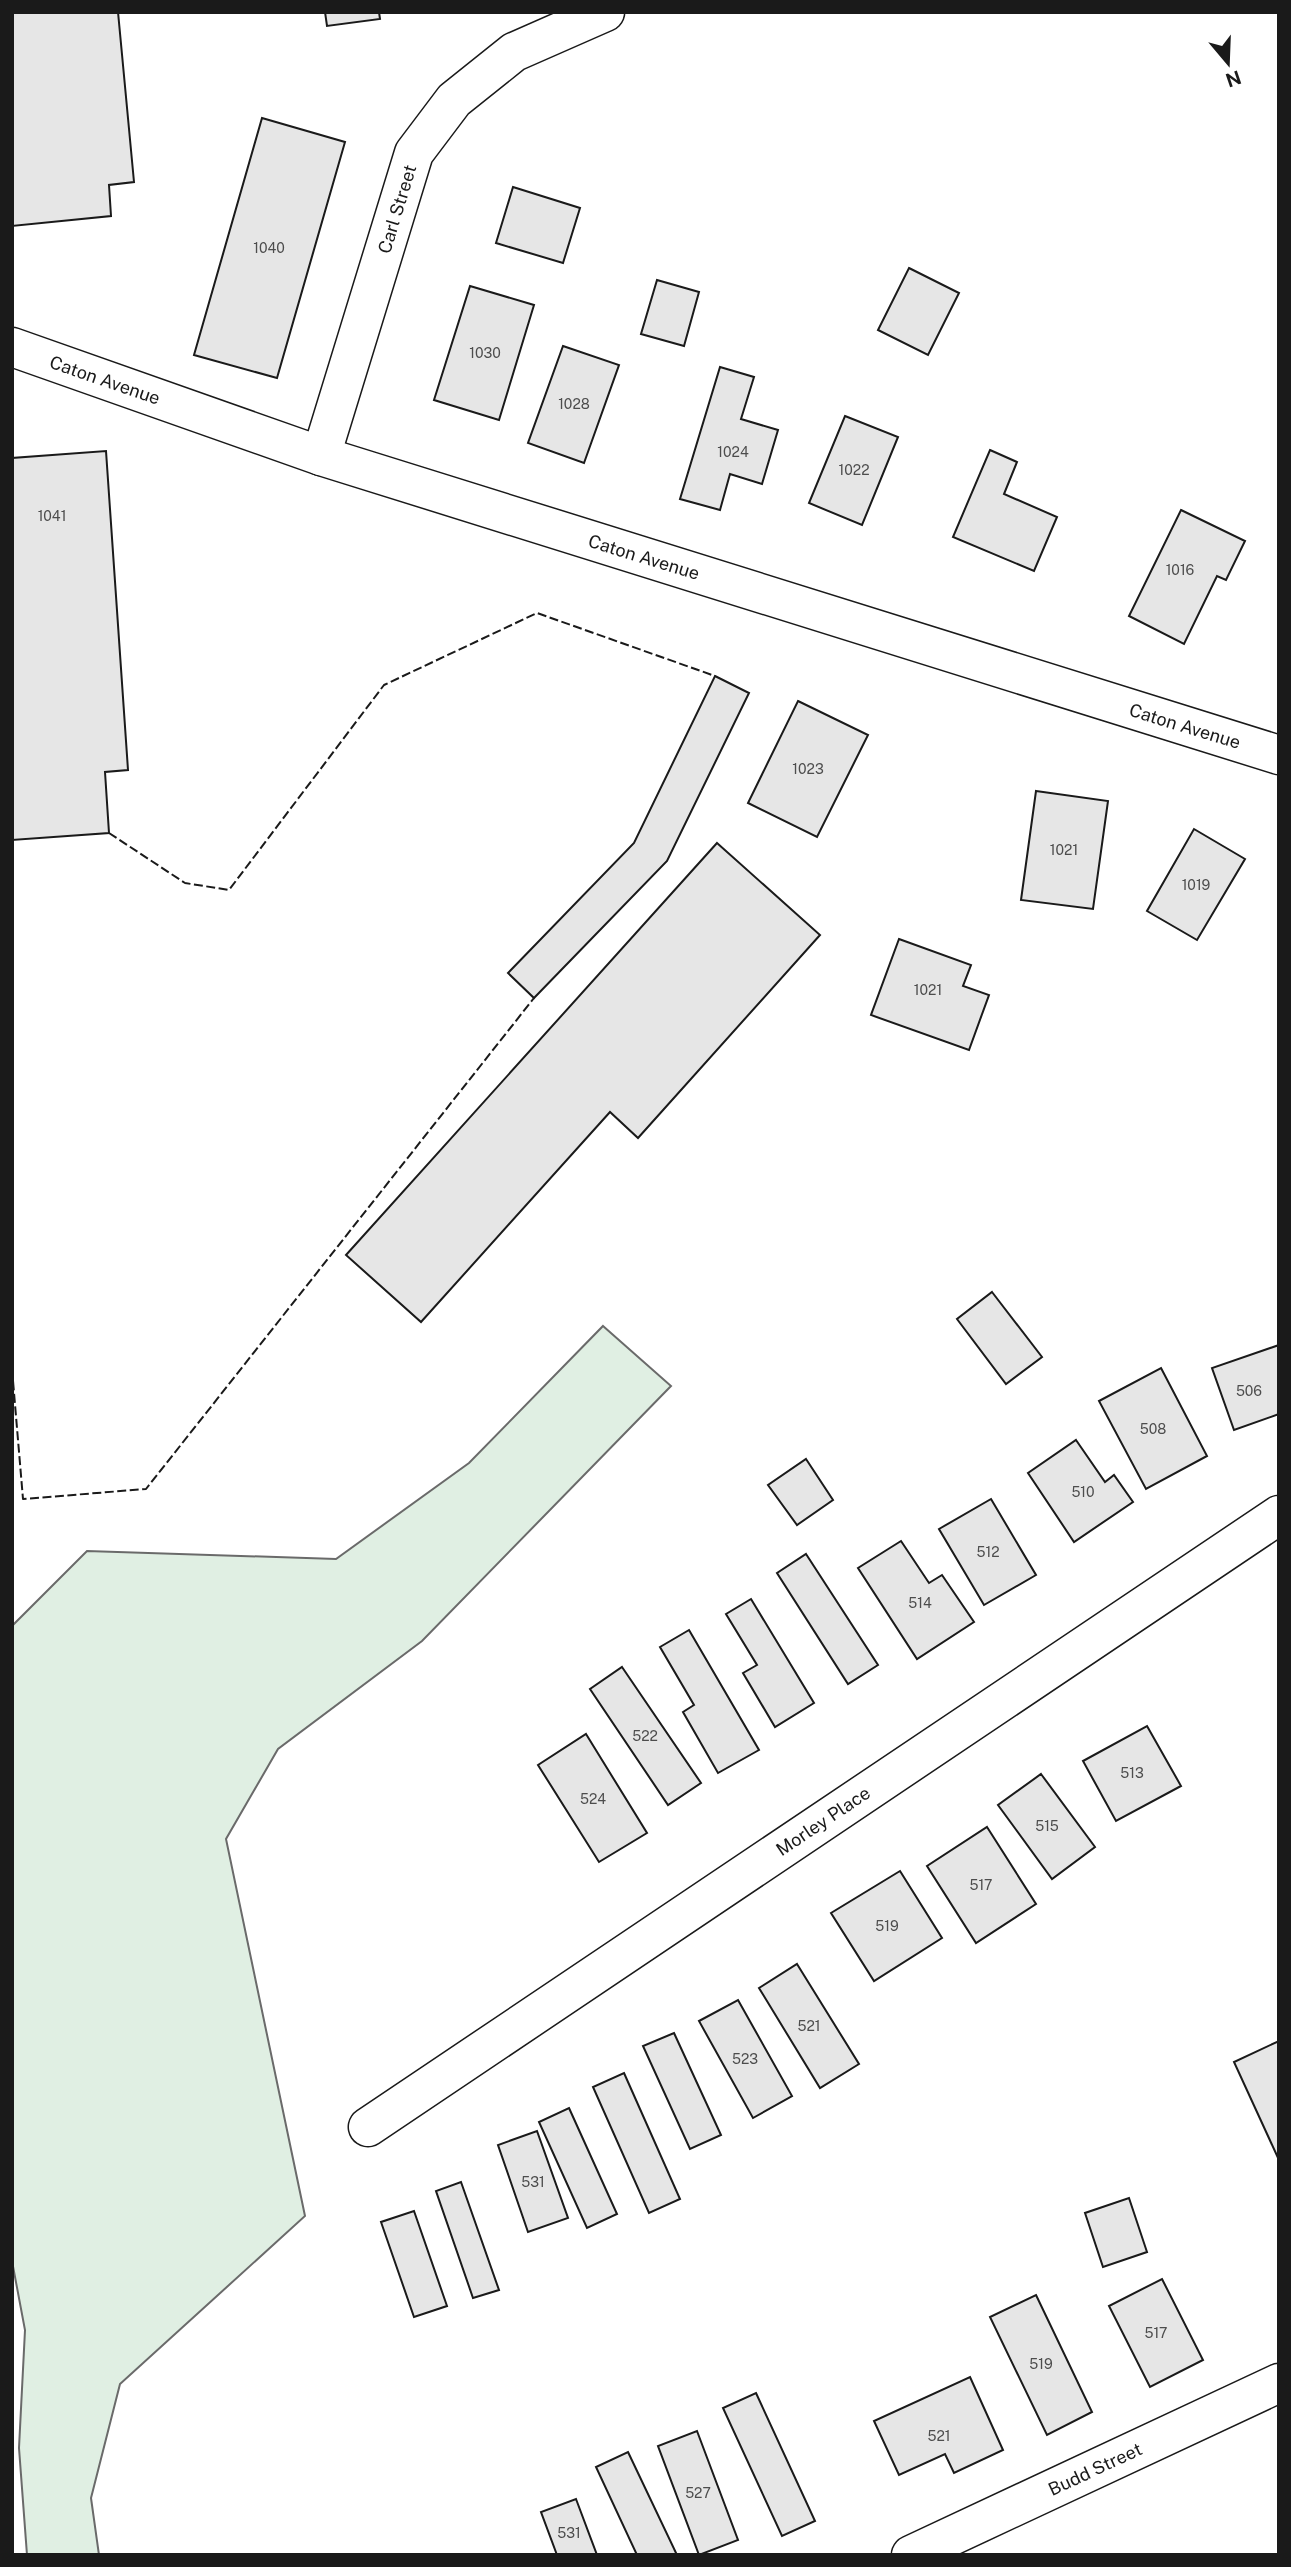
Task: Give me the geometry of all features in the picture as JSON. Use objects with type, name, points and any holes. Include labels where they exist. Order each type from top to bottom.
[{"type":"street","name":"Carl Street","points":[[321,456],[414,153],[454,100],[514,52],[605,12]]},
{"type":"street","name":"Caton Avenue","points":[[12,347],[321,456],[1279,755]]},
{"type":"street","name":"Morley Place","points":[[368,2127],[1279,1515]]},
{"type":"street","name":"Budd Street","points":[[911,2555],[1279,2383]]},
{"type":"green space","points":[[603,1326],[671,1386],[422,1641],[278,1749],[226,1839],[305,2216],[120,2384],[91,2498],[99,2555],[27,2555],[19,2448],[25,2330],[12,2261],[12,1626],[87,1551],[336,1559],[469,1463]]},
{"type":"building","points":[[12,12],[118,12],[134,182],[109,185],[111,216],[12,226]]},
{"type":"building","points":[[325,12],[379,12],[380,19],[327,26]]},
{"type":"building","points":[[262,118],[345,142],[277,378],[194,355]]},
{"type":"building","points":[[513,187],[580,208],[563,263],[496,243]]},
{"type":"building","points":[[909,268],[959,293],[928,355],[878,330]]},
{"type":"building","points":[[657,280],[699,292],[684,346],[641,334]]},
{"type":"building","points":[[470,286],[534,305],[499,420],[434,400]]},
{"type":"building","points":[[563,346],[619,365],[584,463],[528,443]]},
{"type":"building","points":[[720,367],[754,377],[741,419],[778,430],[762,484],[730,474],[720,510],[680,499]]},
{"type":"building","points":[[845,416],[898,437],[862,525],[809,503]]},
{"type":"building","points":[[990,450],[1017,462],[1004,494],[1057,517],[1034,571],[953,537]]},
{"type":"building","points":[[106,451],[128,770],[105,772],[109,833],[12,840],[12,458]]},
{"type":"building","points":[[1181,510],[1245,541],[1226,580],[1217,576],[1184,644],[1129,616]]},
{"type":"building","points":[[715,676],[749,693],[667,861],[534,998],[508,973],[634,843]]},
{"type":"building","points":[[798,701],[868,735],[817,837],[748,803]]},
{"type":"building","points":[[1036,791],[1108,801],[1093,909],[1021,900]]},
{"type":"building","points":[[1194,829],[1245,859],[1197,940],[1147,911]]},
{"type":"building","points":[[717,843],[820,935],[638,1138],[610,1112],[421,1322],[346,1255]]},
{"type":"building","points":[[899,939],[971,965],[963,986],[989,995],[969,1050],[871,1015]]},
{"type":"building","points":[[992,1292],[1042,1357],[1006,1384],[957,1319]]},
{"type":"building","points":[[1279,1345],[1279,1414],[1234,1430],[1212,1368]]},
{"type":"building","points":[[1161,1368],[1207,1456],[1146,1489],[1099,1401]]},
{"type":"building","points":[[1076,1440],[1105,1482],[1114,1475],[1133,1502],[1074,1542],[1028,1473]]},
{"type":"building","points":[[806,1459],[833,1500],[797,1525],[768,1485]]},
{"type":"building","points":[[991,1499],[1036,1575],[984,1605],[939,1529]]},
{"type":"building","points":[[901,1541],[929,1583],[942,1575],[974,1622],[917,1659],[858,1568]]},
{"type":"building","points":[[806,1554],[878,1665],[848,1684],[777,1573]]},
{"type":"building","points":[[751,1599],[814,1703],[775,1727],[743,1673],[757,1665],[726,1614]]},
{"type":"building","points":[[689,1630],[759,1750],[718,1773],[683,1712],[694,1705],[660,1647]]},
{"type":"building","points":[[622,1667],[701,1783],[668,1805],[590,1689]]},
{"type":"building","points":[[1147,1726],[1181,1786],[1116,1821],[1083,1761]]},
{"type":"building","points":[[586,1734],[647,1833],[599,1862],[538,1765]]},
{"type":"building","points":[[1041,1774],[1095,1847],[1052,1879],[998,1805]]},
{"type":"building","points":[[987,1827],[1036,1904],[976,1943],[927,1866]]},
{"type":"building","points":[[900,1871],[942,1938],[874,1981],[831,1913]]},
{"type":"building","points":[[797,1964],[859,2064],[820,2088],[759,1988]]},
{"type":"building","points":[[738,2000],[792,2096],[753,2118],[699,2021]]},
{"type":"building","points":[[674,2033],[721,2135],[690,2149],[643,2046]]},
{"type":"building","points":[[1279,2041],[1279,2160],[1234,2062]]},
{"type":"building","points":[[624,2073],[680,2199],[649,2213],[593,2087]]},
{"type":"building","points":[[569,2108],[617,2214],[587,2228],[539,2122]]},
{"type":"building","points":[[537,2131],[568,2218],[528,2232],[498,2145]]},
{"type":"building","points":[[461,2182],[499,2290],[473,2298],[436,2191]]},
{"type":"building","points":[[1129,2198],[1147,2252],[1103,2267],[1085,2213]]},
{"type":"building","points":[[414,2211],[447,2306],[414,2317],[381,2222]]},
{"type":"building","points":[[1162,2279],[1203,2360],[1150,2387],[1109,2306]]},
{"type":"building","points":[[1036,2295],[1092,2412],[1047,2435],[990,2317]]},
{"type":"building","points":[[970,2377],[1003,2450],[954,2473],[945,2454],[899,2475],[874,2421]]},
{"type":"building","points":[[756,2393],[815,2521],[782,2536],[723,2408]]},
{"type":"building","points":[[697,2431],[738,2540],[699,2555],[658,2446]]},
{"type":"building","points":[[628,2452],[677,2555],[637,2555],[596,2467]]},
{"type":"building","points":[[576,2499],[597,2555],[557,2555],[541,2512]]},
{"type":"fence","points":[[109,833],[185,883],[229,890],[384,685],[537,613],[715,676]]},
{"type":"fence","points":[[12,1369],[23,1499],[146,1489],[534,998]]}]
